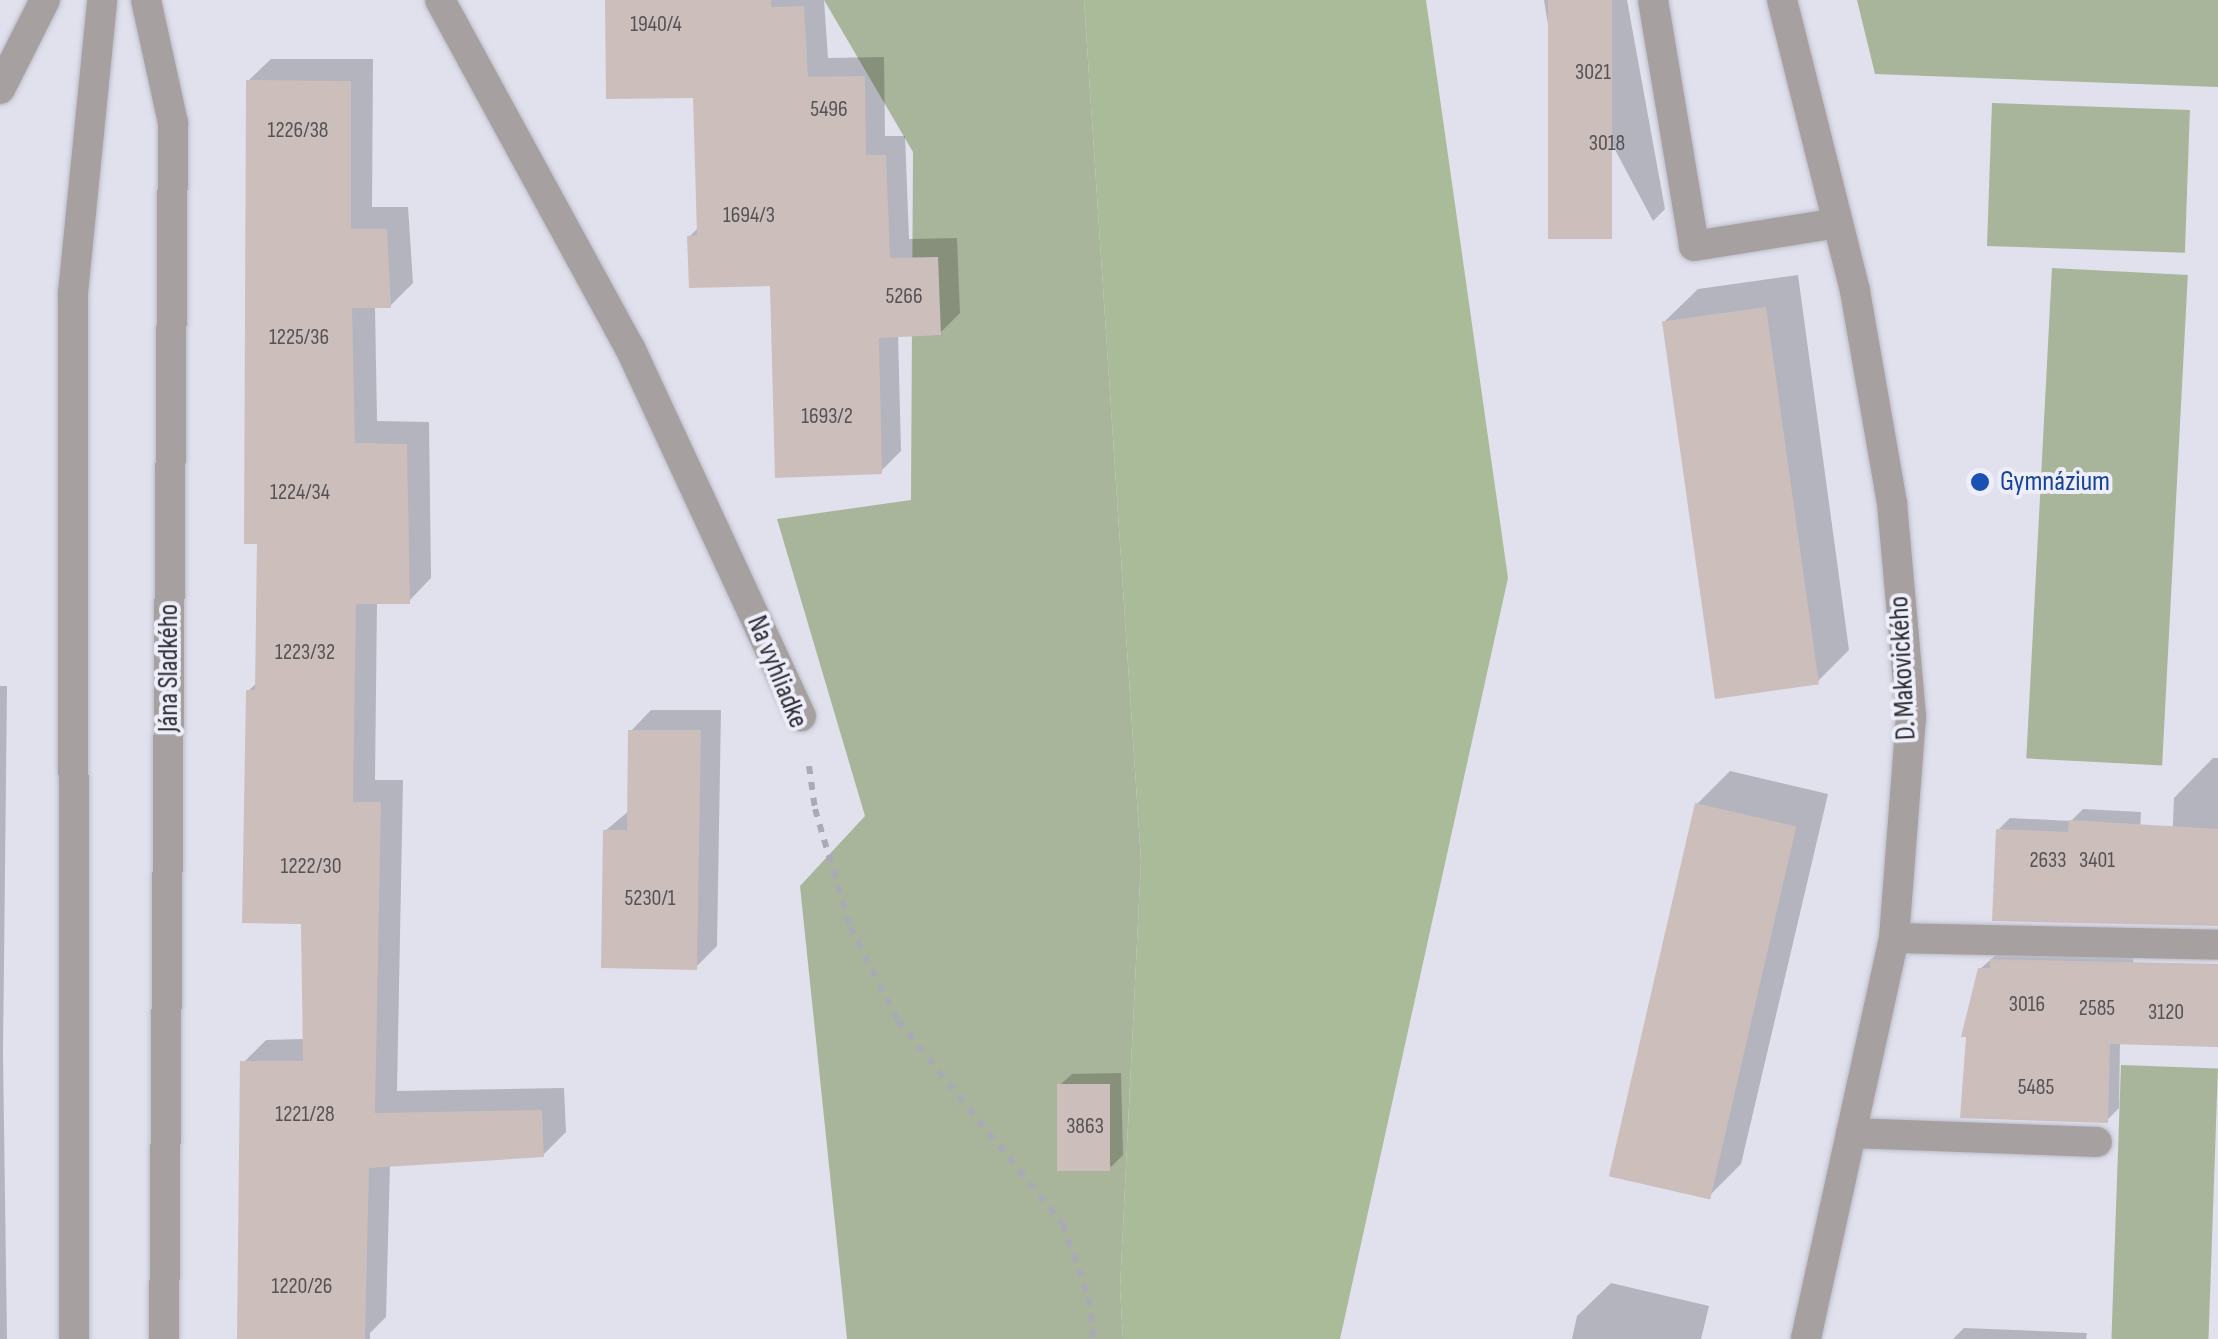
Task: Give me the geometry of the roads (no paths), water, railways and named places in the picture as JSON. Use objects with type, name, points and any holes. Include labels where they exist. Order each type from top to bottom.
[{"type":"street","points":[[74,1339],[73,293],[102,0]]},
{"type":"street","name":"Jána Sladkého","points":[[146,0],[173,123],[164,1339]]},
{"type":"street","name":"Na vyhliadke","points":[[440,0],[630,348],[802,716]]},
{"type":"street","points":[[1653,0],[1694,246],[1837,223]]},
{"type":"street","name":"D. Makovického","points":[[1782,0],[1855,290],[1892,503],[1911,717],[1894,938],[1806,1339]]},
{"type":"street","points":[[0,89],[38,6]]},
{"type":"street","points":[[1894,938],[2218,945]]},
{"type":"street","points":[[1851,1133],[2097,1142]]},
{"type":"place","name":"Gymnázium","points":[[1980,482]]}]
